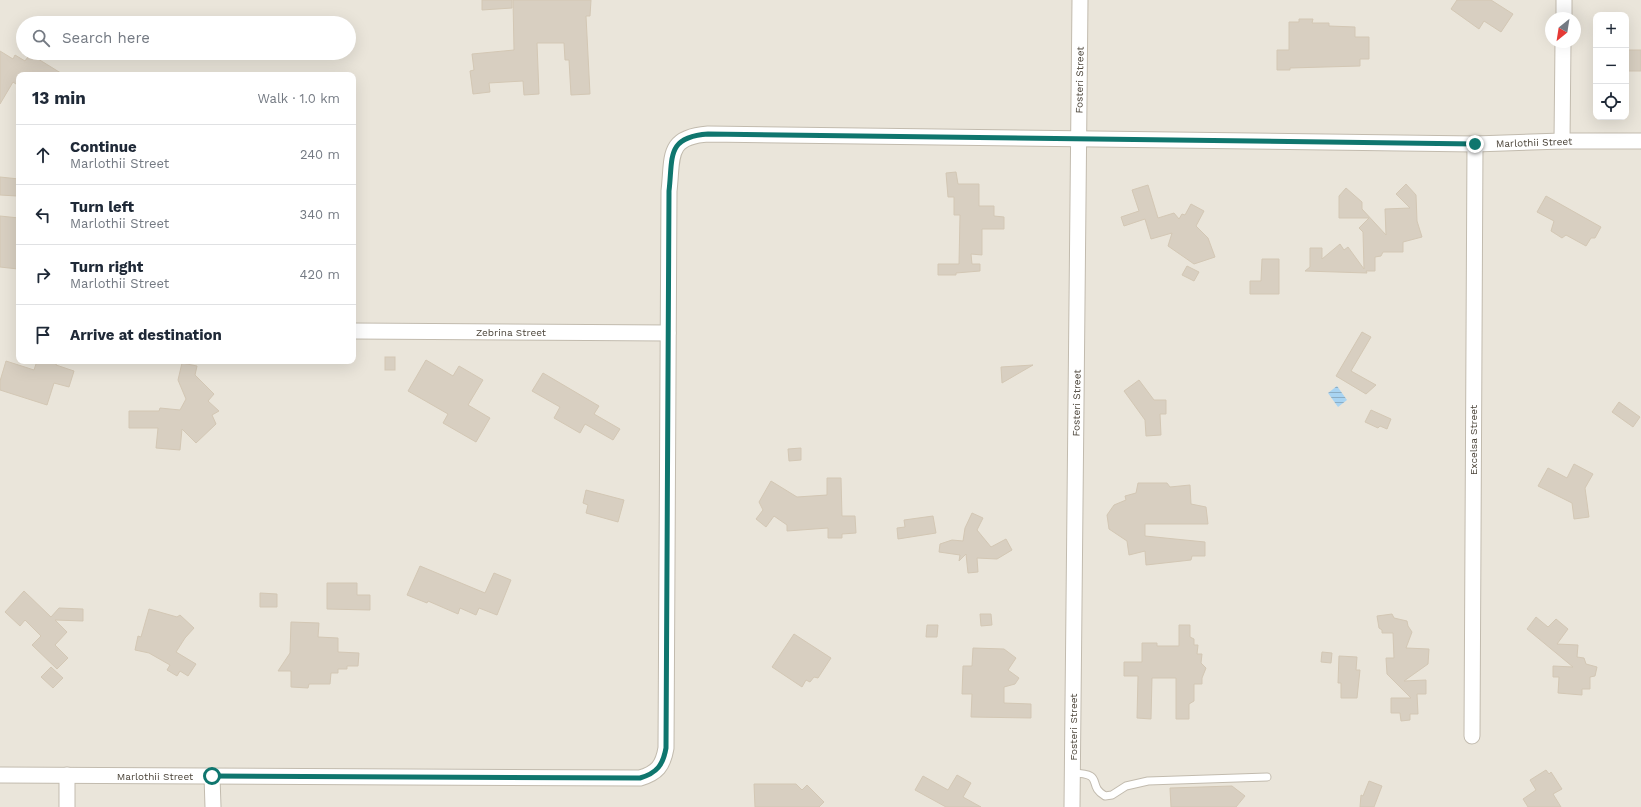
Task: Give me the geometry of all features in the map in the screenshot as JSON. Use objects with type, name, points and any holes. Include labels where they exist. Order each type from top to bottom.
[{"type":"street","name":"Fosteri Street","points":[[1072,807],[1080,0]]},
{"type":"street","points":[[1564,0],[1564,12]]},
{"type":"street","points":[[1562,141],[1563,48]]},
{"type":"street","name":"Marlothii Street","points":[[0,775],[640,778],[647,776],[658,768],[663,762],[666,748],[669,191],[674,151],[679,142],[687,137],[708,134],[1475,144],[1562,141],[1641,141]]},
{"type":"street","name":"Excelsa Street","points":[[1472,736],[1475,144]]},
{"type":"street","name":"Zebrina Street","points":[[356,331],[668,333]]},
{"type":"street","points":[[67,775],[67,807]]},
{"type":"street","points":[[212,776],[213,807]]},
{"type":"lane","points":[[1073,772],[1091,775],[1094,778],[1100,793],[1105,796],[1112,795],[1126,786],[1148,781],[1267,777]]},
{"type":"shaded area","points":[[0,0],[1641,0],[1641,807],[0,807]]},
{"type":"water","points":[[1337,386],[1347,400],[1338,407],[1328,393]]},
{"type":"building","points":[[482,0],[512,0],[512,8],[482,10]]},
{"type":"building","points":[[513,0],[591,0],[590,16],[586,16],[590,94],[571,95],[569,60],[565,60],[564,43],[537,43],[539,94],[524,95],[523,81],[489,83],[490,92],[473,94],[470,71],[474,70],[472,54],[514,50]]},
{"type":"building","points":[[1457,0],[1491,0],[1513,14],[1501,32],[1484,21],[1479,29],[1451,9]]},
{"type":"building","points":[[1299,19],[1313,19],[1312,23],[1329,23],[1329,26],[1355,27],[1355,37],[1369,37],[1369,59],[1360,59],[1360,66],[1290,68],[1290,70],[1277,70],[1277,50],[1289,50],[1289,22],[1299,22]]},
{"type":"building","points":[[1629,50],[1641,50],[1641,71],[1629,71]]},
{"type":"building","points":[[0,51],[13,59],[15,55],[16,60],[40,60],[59,72],[16,72],[16,84],[13,82],[0,104]]},
{"type":"building","points":[[956,172],[958,184],[979,184],[979,206],[994,206],[994,216],[1004,217],[1004,229],[982,229],[982,255],[971,254],[972,264],[980,264],[980,271],[956,273],[956,275],[938,275],[938,264],[959,264],[960,215],[954,215],[954,197],[948,197],[946,173]]},
{"type":"building","points":[[0,177],[16,179],[16,196],[0,195]]},
{"type":"building","points":[[1406,184],[1416,195],[1417,221],[1422,237],[1403,242],[1403,252],[1383,252],[1381,256],[1375,257],[1375,271],[1366,271],[1367,273],[1305,271],[1310,267],[1310,248],[1322,248],[1322,259],[1340,244],[1344,250],[1348,247],[1364,269],[1363,232],[1359,228],[1369,218],[1339,218],[1339,196],[1346,188],[1362,202],[1362,209],[1386,235],[1385,209],[1410,208],[1396,194]]},
{"type":"building","points":[[1148,185],[1158,218],[1174,213],[1179,219],[1182,214],[1185,215],[1191,204],[1204,211],[1196,226],[1208,238],[1215,257],[1194,264],[1168,246],[1172,233],[1151,239],[1145,219],[1124,226],[1121,217],[1139,211],[1132,190]]},
{"type":"building","points":[[1546,196],[1601,227],[1595,238],[1591,238],[1586,246],[1566,235],[1562,238],[1551,231],[1554,221],[1537,212]]},
{"type":"building","points":[[0,216],[16,218],[16,269],[0,267]]},
{"type":"building","points":[[1262,259],[1279,259],[1279,294],[1250,294],[1250,281],[1261,281]]},
{"type":"building","points":[[1187,266],[1199,272],[1194,281],[1182,275]]},
{"type":"building","points":[[1362,332],[1371,337],[1351,371],[1376,385],[1366,394],[1336,376]]},
{"type":"building","points":[[385,357],[395,357],[395,370],[385,370]]},
{"type":"building","points":[[426,360],[453,376],[459,366],[483,380],[468,405],[490,418],[476,442],[443,423],[448,414],[408,391]]},
{"type":"building","points":[[6,361],[34,370],[36,364],[56,364],[74,371],[69,387],[54,383],[47,405],[0,390],[0,381]]},
{"type":"building","points":[[182,364],[197,366],[195,375],[214,394],[208,401],[219,411],[212,415],[216,424],[196,443],[182,429],[180,450],[156,448],[158,428],[129,428],[129,411],[159,411],[160,408],[180,410],[186,399],[178,380]]},
{"type":"building","points":[[1033,365],[1002,383],[1001,367]]},
{"type":"building","points":[[543,373],[599,406],[594,414],[620,429],[613,440],[585,424],[580,433],[554,418],[560,407],[532,391]]},
{"type":"building","points":[[1139,380],[1154,400],[1166,400],[1166,414],[1160,414],[1161,435],[1146,436],[1145,420],[1124,391]]},
{"type":"building","points":[[1619,402],[1640,417],[1633,427],[1612,412]]},
{"type":"building","points":[[1371,410],[1391,419],[1387,429],[1380,426],[1378,428],[1365,422]]},
{"type":"building","points":[[801,448],[801,460],[789,461],[788,449]]},
{"type":"building","points":[[1574,464],[1593,474],[1585,488],[1589,517],[1574,519],[1572,503],[1538,486],[1548,468],[1567,478]]},
{"type":"building","points":[[827,478],[841,478],[842,516],[855,516],[856,533],[842,534],[842,538],[828,538],[828,528],[787,531],[787,525],[774,516],[766,527],[756,519],[763,510],[759,502],[771,481],[797,497],[827,495]]},
{"type":"building","points":[[1138,483],[1167,483],[1170,487],[1190,485],[1191,504],[1206,507],[1208,524],[1145,524],[1145,536],[1205,542],[1205,556],[1192,556],[1191,560],[1146,565],[1145,551],[1129,555],[1127,541],[1109,529],[1107,515],[1114,505],[1126,500],[1125,496],[1136,493]]},
{"type":"building","points":[[586,490],[624,500],[618,522],[586,513],[588,505],[583,503]]},
{"type":"building","points":[[972,513],[983,518],[977,530],[991,547],[1006,539],[1012,550],[997,559],[977,558],[978,572],[968,573],[966,554],[959,561],[960,555],[939,552],[940,544],[952,540],[963,541],[965,528]]},
{"type":"building","points":[[933,516],[936,533],[898,539],[897,528],[905,527],[904,520]]},
{"type":"building","points":[[420,566],[485,593],[494,573],[511,580],[497,615],[479,608],[476,615],[460,608],[458,614],[428,601],[427,603],[407,595]]},
{"type":"building","points":[[327,583],[357,583],[357,595],[370,595],[370,610],[327,609]]},
{"type":"building","points":[[24,591],[51,617],[59,608],[83,609],[83,621],[55,620],[67,632],[55,645],[68,658],[57,669],[32,645],[41,636],[25,620],[20,626],[5,612]]},
{"type":"building","points":[[260,593],[277,594],[277,607],[260,607]]},
{"type":"building","points":[[149,609],[177,617],[180,615],[194,628],[176,652],[196,664],[188,676],[180,671],[177,676],[167,670],[170,665],[149,653],[135,650],[138,636],[141,637]]},
{"type":"building","points":[[980,614],[991,614],[992,625],[981,626]]},
{"type":"building","points":[[1392,614],[1394,618],[1407,621],[1412,632],[1406,648],[1429,649],[1428,664],[1404,681],[1426,680],[1426,694],[1417,694],[1418,714],[1410,714],[1410,720],[1401,721],[1400,713],[1391,713],[1391,698],[1411,698],[1387,674],[1386,658],[1394,658],[1393,633],[1382,633],[1382,630],[1379,628],[1377,616]]},
{"type":"building","points":[[1536,617],[1548,627],[1556,619],[1568,629],[1557,644],[1578,645],[1577,657],[1584,658],[1586,664],[1597,667],[1595,676],[1590,677],[1590,689],[1582,689],[1582,695],[1558,693],[1559,677],[1553,677],[1553,666],[1573,667],[1527,629]]},
{"type":"building","points":[[291,622],[319,623],[318,637],[338,638],[338,652],[359,653],[358,666],[347,666],[347,669],[338,669],[338,673],[331,673],[330,684],[309,684],[308,688],[291,687],[291,671],[278,671],[290,653]]},
{"type":"building","points":[[927,625],[938,625],[937,637],[926,637]]},
{"type":"building","points":[[1179,625],[1190,625],[1190,637],[1194,639],[1194,645],[1198,645],[1197,654],[1202,654],[1201,663],[1206,668],[1202,678],[1202,684],[1194,684],[1194,701],[1189,704],[1189,719],[1176,719],[1176,678],[1152,678],[1151,719],[1137,718],[1138,676],[1124,676],[1124,662],[1142,662],[1142,643],[1157,643],[1157,646],[1179,646]]},
{"type":"building","points":[[794,634],[831,658],[818,678],[814,677],[810,682],[806,680],[802,687],[772,667]]},
{"type":"building","points":[[973,648],[1004,649],[1016,658],[1008,670],[1019,678],[1015,684],[1004,687],[1004,703],[1031,704],[1031,718],[971,717],[972,694],[962,694],[963,666],[972,666]]},
{"type":"building","points":[[1322,652],[1332,653],[1331,663],[1321,662]]},
{"type":"building","points":[[1339,656],[1357,657],[1356,670],[1360,670],[1357,698],[1341,698],[1341,683],[1338,683]]},
{"type":"building","points":[[51,667],[63,678],[53,688],[41,677]]},
{"type":"building","points":[[1546,770],[1549,774],[1551,772],[1562,789],[1553,794],[1561,807],[1528,807],[1523,799],[1536,790],[1530,780]]},
{"type":"building","points":[[957,775],[971,783],[963,797],[981,807],[946,807],[915,790],[923,776],[948,790]]},
{"type":"building","points":[[1369,781],[1382,786],[1374,807],[1360,807],[1361,795],[1363,796]]},
{"type":"building","points":[[754,784],[796,784],[802,790],[807,785],[824,802],[819,807],[755,807]]},
{"type":"building","points":[[1232,786],[1245,796],[1236,807],[1171,807],[1170,788]]},
{"type":"route","points":[[212,776],[640,778],[653,773],[663,762],[666,748],[669,191],[674,151],[679,142],[687,137],[708,134],[1475,144]]}]
